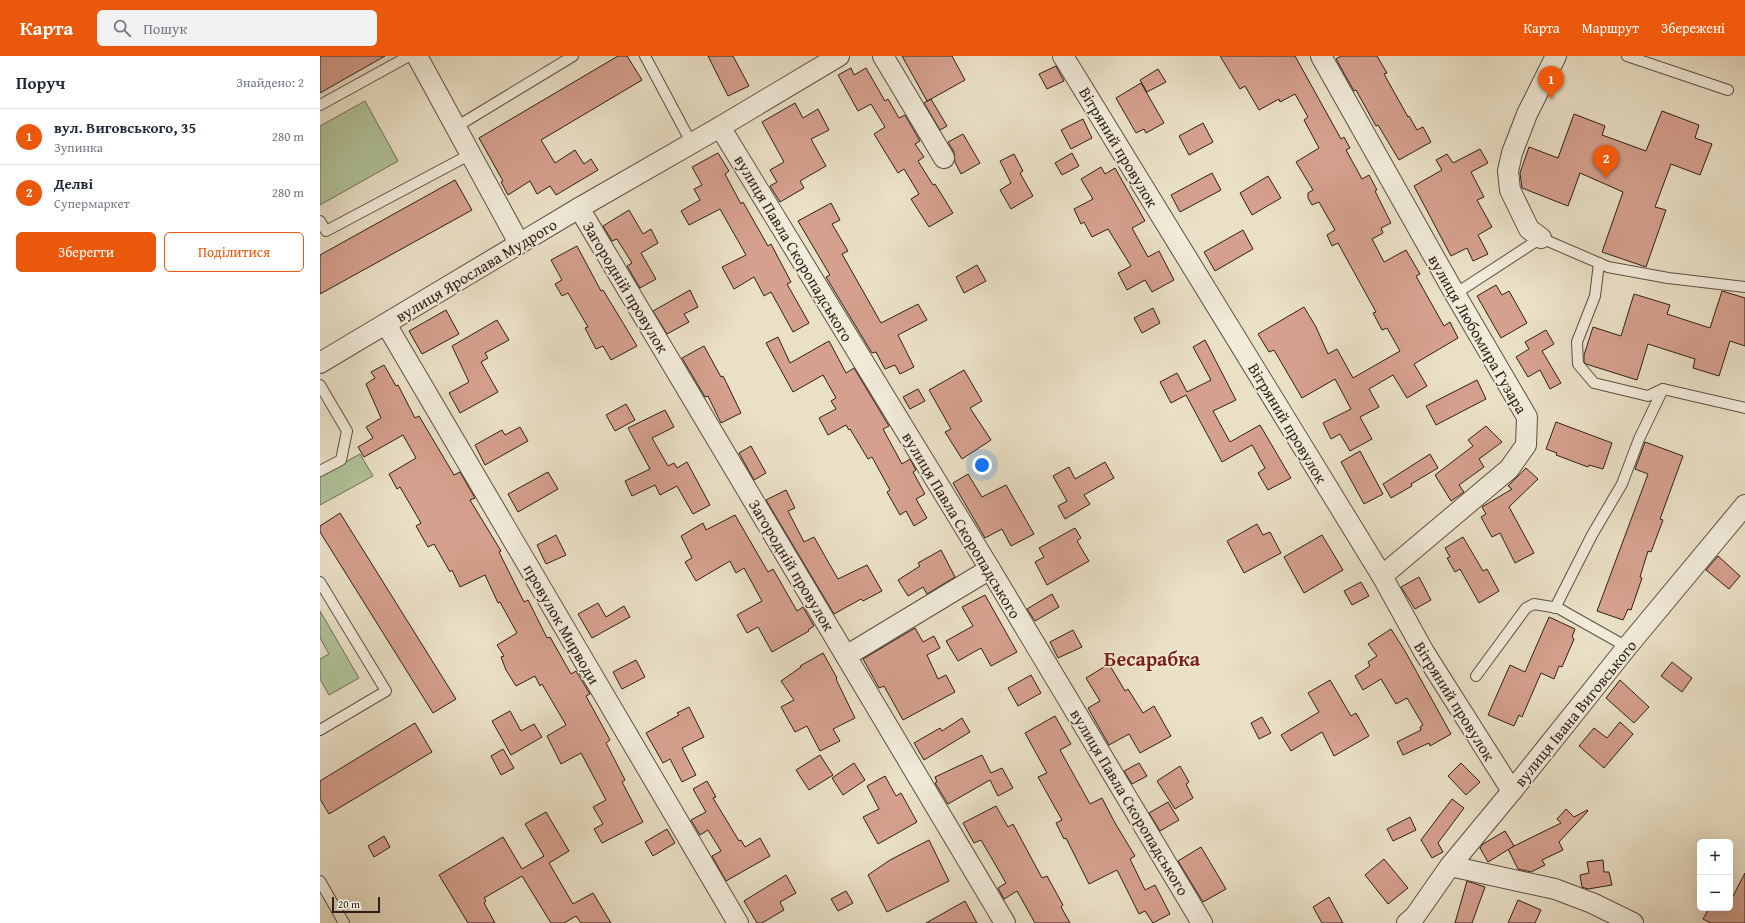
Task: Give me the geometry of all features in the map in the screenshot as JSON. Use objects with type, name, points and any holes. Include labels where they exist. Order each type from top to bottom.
[{"type":"street","points":[[417,56],[520,243]]},
{"type":"street","name":"вулиця Ярослава Мудрого","points":[[320,363],[579,208],[720,128],[840,56]]},
{"type":"street","points":[[883,56],[944,158]]},
{"type":"street","name":"Вітряний провулок","points":[[1064,56],[1382,576],[1424,652],[1512,791]]},
{"type":"street","name":"вулиця Любомира Гузара","points":[[1321,56],[1455,294],[1527,417],[1526,445],[1509,469],[1382,576]]},
{"type":"street","points":[[1541,238],[1529,229],[1510,190],[1508,171],[1512,153],[1527,114],[1556,56]]},
{"type":"street","name":"вулиця Павла Скоропадського","points":[[720,128],[990,569],[1202,923]]},
{"type":"street","name":"Загородній провулок","points":[[579,208],[1004,923]]},
{"type":"street","name":"провулок Мирводи","points":[[386,324],[738,923]]},
{"type":"street","name":"вулиця Івана Виговського","points":[[1407,923],[1415,916],[1450,866],[1627,647],[1745,505]]},
{"type":"street","points":[[846,656],[990,569]]},
{"type":"street","points":[[1450,866],[1555,889],[1592,903],[1633,923]]},
{"type":"lane","points":[[320,105],[409,56]]},
{"type":"lane","points":[[456,127],[573,56]]},
{"type":"lane","points":[[645,56],[692,144]]},
{"type":"lane","points":[[1627,56],[1728,90]]},
{"type":"lane","points":[[320,220],[326,231],[471,154]]},
{"type":"lane","points":[[1455,294],[1541,238],[1608,267],[1668,278],[1745,288]]},
{"type":"lane","points":[[1599,263],[1595,296],[1577,342],[1578,364],[1594,383],[1648,396],[1663,389],[1745,408]]},
{"type":"lane","points":[[320,385],[347,431],[341,460],[320,471]]},
{"type":"lane","points":[[1555,608],[1592,535],[1622,484],[1639,439],[1663,389]]},
{"type":"lane","points":[[320,582],[386,691],[320,730]]},
{"type":"lane","points":[[1476,676],[1526,608],[1534,604],[1555,608],[1627,647]]},
{"type":"lane","points":[[320,881],[344,923]]},
{"type":"green space","points":[[365,101],[398,161],[320,205],[320,126]]},
{"type":"green space","points":[[360,454],[373,476],[320,505],[320,476]]},
{"type":"green space","points":[[320,611],[359,678],[329,695],[320,679],[320,659],[329,654],[320,638]]},
{"type":"building","points":[[320,56],[385,56],[320,93]]},
{"type":"building","points":[[618,56],[627,56],[642,80],[541,140],[555,163],[575,150],[584,164],[591,159],[598,170],[556,195],[550,186],[537,194],[530,181],[508,195],[501,182],[503,181],[479,138]]},
{"type":"building","points":[[708,56],[733,56],[749,86],[728,96]]},
{"type":"building","points":[[902,56],[952,56],[965,80],[927,101]]},
{"type":"building","points":[[1220,56],[1295,56],[1341,139],[1344,137],[1350,148],[1346,150],[1362,179],[1369,175],[1377,190],[1375,191],[1391,223],[1381,228],[1383,233],[1372,239],[1384,262],[1406,250],[1420,274],[1416,276],[1444,326],[1450,322],[1458,338],[1414,364],[1427,386],[1407,398],[1393,375],[1369,389],[1379,407],[1360,417],[1372,439],[1350,451],[1340,434],[1331,439],[1323,423],[1351,409],[1335,379],[1302,398],[1274,350],[1269,352],[1258,334],[1304,307],[1316,327],[1328,354],[1337,349],[1353,378],[1400,351],[1387,328],[1382,330],[1373,313],[1376,312],[1338,243],[1332,246],[1327,235],[1335,230],[1319,202],[1312,205],[1308,198],[1308,193],[1313,190],[1296,162],[1319,148],[1304,120],[1308,117],[1295,94],[1280,102],[1279,99],[1259,110],[1245,86],[1240,89]]},
{"type":"building","points":[[1341,56],[1377,56],[1387,73],[1384,74],[1408,117],[1409,116],[1417,130],[1423,127],[1431,142],[1399,160],[1378,125],[1376,126],[1356,90],[1354,91],[1336,59]]},
{"type":"building","points":[[1056,66],[1064,81],[1047,89],[1039,74]]},
{"type":"building","points":[[851,68],[854,75],[866,68],[885,101],[888,99],[899,118],[905,115],[920,141],[915,144],[924,157],[918,161],[933,185],[935,184],[953,213],[929,227],[911,199],[919,194],[904,169],[898,173],[874,134],[885,127],[871,104],[858,111],[838,75]]},
{"type":"building","points":[[1158,69],[1166,82],[1147,92],[1140,80]]},
{"type":"building","points":[[1141,83],[1164,123],[1146,133],[1144,129],[1136,133],[1116,98]]},
{"type":"building","points":[[931,99],[947,126],[940,130],[924,103]]},
{"type":"building","points":[[795,103],[803,118],[818,109],[829,130],[811,139],[826,166],[800,181],[804,188],[780,202],[770,186],[777,182],[770,170],[784,162],[762,122]]},
{"type":"building","points":[[1662,111],[1699,125],[1695,138],[1712,144],[1700,175],[1671,164],[1655,207],[1666,210],[1646,267],[1602,252],[1623,192],[1580,173],[1568,206],[1522,188],[1520,173],[1529,147],[1558,158],[1574,114],[1605,126],[1602,135],[1646,151]]},
{"type":"building","points":[[1083,119],[1092,138],[1071,149],[1061,130]]},
{"type":"building","points":[[1203,123],[1213,142],[1189,155],[1179,136]]},
{"type":"building","points":[[963,134],[980,163],[961,174],[955,162],[954,152],[948,142]]},
{"type":"building","points":[[1480,149],[1488,163],[1471,172],[1484,197],[1477,200],[1492,227],[1478,235],[1488,254],[1473,261],[1467,248],[1451,256],[1414,186],[1442,170],[1436,160],[1447,154],[1453,163]]},
{"type":"building","points":[[718,153],[729,171],[725,174],[741,204],[743,202],[768,246],[771,244],[791,282],[787,284],[809,323],[793,332],[771,292],[764,296],[754,277],[734,289],[722,267],[746,255],[720,209],[689,225],[681,211],[700,200],[694,189],[702,185],[692,167]]},
{"type":"building","points":[[1072,153],[1079,166],[1062,175],[1055,163]]},
{"type":"building","points":[[1014,154],[1023,171],[1020,173],[1033,196],[1011,209],[1000,190],[1011,183],[1000,161]]},
{"type":"building","points":[[1101,167],[1105,174],[1115,168],[1145,221],[1132,228],[1148,257],[1159,251],[1174,280],[1152,292],[1145,280],[1127,290],[1118,273],[1131,266],[1108,229],[1092,237],[1084,222],[1081,224],[1074,209],[1093,199],[1081,179]]},
{"type":"building","points":[[1212,173],[1221,190],[1180,212],[1171,195]]},
{"type":"building","points":[[1268,176],[1281,198],[1252,215],[1240,193]]},
{"type":"building","points":[[455,180],[472,210],[320,294],[320,255]]},
{"type":"building","points":[[831,203],[840,220],[832,224],[848,251],[842,254],[881,323],[918,304],[927,320],[898,335],[914,367],[900,374],[895,365],[885,369],[876,352],[872,353],[826,277],[830,275],[798,221]]},
{"type":"building","points":[[629,210],[643,234],[651,229],[658,243],[641,253],[656,279],[640,288],[627,266],[632,263],[617,239],[612,241],[603,226]]},
{"type":"building","points":[[1243,230],[1253,249],[1215,271],[1204,252]]},
{"type":"building","points":[[577,246],[601,291],[603,290],[637,346],[611,360],[603,346],[596,349],[585,328],[588,327],[568,293],[562,296],[555,284],[562,280],[551,260]]},
{"type":"building","points":[[977,265],[986,281],[964,293],[956,277]]},
{"type":"building","points":[[1496,285],[1502,295],[1509,291],[1527,323],[1501,338],[1477,296]]},
{"type":"building","points":[[690,290],[698,307],[684,314],[689,322],[667,334],[653,311]]},
{"type":"building","points":[[1722,291],[1745,298],[1745,346],[1730,341],[1719,376],[1693,368],[1695,359],[1648,344],[1637,380],[1586,364],[1584,362],[1584,355],[1593,327],[1621,336],[1634,294],[1670,305],[1667,314],[1710,328]]},
{"type":"building","points":[[1153,308],[1160,323],[1142,333],[1134,318]]},
{"type":"building","points":[[446,310],[459,334],[422,354],[409,331]]},
{"type":"building","points":[[497,320],[509,340],[485,353],[488,358],[481,362],[498,392],[460,413],[449,393],[469,382],[452,346]]},
{"type":"building","points":[[1546,330],[1554,344],[1542,351],[1561,383],[1550,389],[1540,370],[1528,377],[1516,357],[1529,349],[1525,342]]},
{"type":"building","points":[[778,337],[790,363],[829,341],[846,373],[854,368],[889,426],[883,429],[902,464],[910,459],[916,470],[913,472],[925,494],[916,499],[927,518],[914,526],[906,511],[900,515],[887,492],[890,490],[872,457],[868,459],[846,425],[828,435],[819,418],[836,409],[831,401],[836,398],[823,375],[793,392],[766,343]]},
{"type":"building","points":[[1205,340],[1236,400],[1213,411],[1230,442],[1260,425],[1291,478],[1268,490],[1258,473],[1265,468],[1252,445],[1222,462],[1186,395],[1171,403],[1160,382],[1177,373],[1187,392],[1211,380],[1193,347]]},
{"type":"building","points":[[704,346],[721,377],[723,376],[741,413],[721,423],[708,396],[705,397],[682,358]]},
{"type":"building","points":[[384,365],[396,386],[398,385],[415,418],[419,416],[454,475],[460,472],[475,498],[470,500],[501,551],[499,552],[524,602],[528,600],[547,638],[550,637],[571,674],[576,671],[590,694],[586,696],[610,740],[606,743],[625,780],[622,782],[643,822],[602,843],[594,829],[603,824],[593,807],[606,800],[581,753],[561,764],[547,736],[566,725],[542,684],[540,686],[535,676],[516,686],[506,670],[501,657],[504,656],[497,645],[517,633],[500,602],[498,603],[485,575],[460,587],[452,570],[450,572],[434,544],[428,547],[416,526],[421,523],[400,487],[397,489],[389,474],[416,458],[403,435],[364,457],[358,447],[373,438],[366,427],[381,418],[366,384],[375,378],[371,372]]},
{"type":"building","points":[[964,370],[982,401],[970,408],[991,440],[962,459],[945,432],[951,429],[929,390]]},
{"type":"building","points":[[1477,380],[1486,399],[1436,425],[1426,406]]},
{"type":"building","points":[[918,389],[925,401],[910,409],[903,397]]},
{"type":"building","points":[[626,404],[635,420],[615,431],[606,415]]},
{"type":"building","points":[[665,410],[674,427],[652,438],[668,466],[674,463],[677,468],[687,462],[710,505],[693,514],[677,486],[660,495],[655,485],[632,496],[625,481],[650,469],[628,428]]},
{"type":"building","points":[[1556,422],[1612,443],[1603,469],[1589,465],[1588,467],[1556,455],[1557,453],[1546,449]]},
{"type":"building","points":[[1486,426],[1502,442],[1479,459],[1484,467],[1459,485],[1464,492],[1451,501],[1435,475],[1473,446],[1468,440]]},
{"type":"building","points":[[520,427],[528,441],[485,465],[475,445],[502,430],[505,435]]},
{"type":"building","points":[[1645,442],[1683,456],[1660,519],[1663,520],[1651,552],[1648,551],[1640,577],[1642,578],[1631,610],[1628,609],[1623,620],[1597,611],[1648,474],[1635,469]]},
{"type":"building","points":[[751,446],[766,473],[754,480],[739,453]]},
{"type":"building","points":[[1360,451],[1383,494],[1364,504],[1341,462]]},
{"type":"building","points":[[1430,454],[1438,468],[1391,498],[1383,484]]},
{"type":"building","points":[[1105,462],[1114,478],[1084,495],[1090,504],[1065,519],[1058,506],[1067,501],[1053,476],[1069,467],[1075,479]]},
{"type":"building","points":[[1526,468],[1538,479],[1509,507],[1534,553],[1515,563],[1500,533],[1492,537],[1481,517],[1486,514],[1482,507],[1512,489],[1508,486]]},
{"type":"building","points":[[548,472],[558,489],[518,512],[508,494]]},
{"type":"building","points":[[968,474],[982,497],[1006,485],[1034,534],[1011,546],[1002,529],[985,538],[953,483]]},
{"type":"building","points":[[786,490],[795,508],[788,511],[804,542],[814,537],[838,579],[867,565],[882,591],[863,601],[861,599],[834,614],[766,500]]},
{"type":"building","points":[[340,513],[456,699],[433,713],[320,532],[320,526]]},
{"type":"building","points":[[735,515],[768,572],[773,569],[797,611],[803,607],[814,626],[808,630],[809,631],[772,652],[758,627],[747,633],[737,615],[762,601],[744,568],[736,573],[730,561],[696,581],[685,562],[692,558],[681,536],[703,523],[706,530]]},
{"type":"building","points":[[1257,524],[1263,535],[1270,532],[1281,553],[1244,573],[1227,541]]},
{"type":"building","points":[[1075,528],[1081,538],[1077,541],[1089,561],[1047,585],[1035,562],[1044,557],[1039,548]]},
{"type":"building","points":[[556,535],[566,555],[546,564],[537,545]]},
{"type":"building","points":[[1322,535],[1343,570],[1304,593],[1284,557]]},
{"type":"building","points":[[1463,537],[1483,571],[1487,569],[1499,591],[1479,603],[1460,569],[1455,572],[1447,558],[1450,557],[1445,548]]},
{"type":"building","points":[[941,550],[955,577],[927,594],[923,587],[908,596],[898,580],[920,566],[918,563]]},
{"type":"building","points":[[1718,556],[1740,576],[1729,589],[1706,570]]},
{"type":"building","points":[[1419,577],[1431,600],[1415,609],[1401,587]]},
{"type":"building","points":[[1361,582],[1369,596],[1352,605],[1344,591]]},
{"type":"building","points":[[1052,594],[1059,607],[1035,621],[1027,609]]},
{"type":"building","points":[[985,595],[1017,652],[991,666],[981,648],[958,661],[946,641],[973,626],[962,607]]},
{"type":"building","points":[[598,603],[606,617],[624,606],[630,617],[592,638],[578,614]]},
{"type":"building","points":[[1549,617],[1575,629],[1572,637],[1574,639],[1562,667],[1559,666],[1554,679],[1541,673],[1522,717],[1519,715],[1514,726],[1488,715],[1510,665],[1525,672]]},
{"type":"building","points":[[915,628],[923,642],[934,636],[940,648],[927,655],[938,679],[946,675],[955,692],[903,720],[884,686],[879,688],[863,659]]},
{"type":"building","points":[[1391,629],[1405,651],[1451,734],[1430,746],[1429,743],[1403,755],[1397,742],[1421,730],[1420,727],[1423,725],[1407,698],[1396,704],[1381,679],[1363,690],[1355,676],[1370,666],[1368,662],[1377,656],[1368,644]]},
{"type":"building","points":[[1073,630],[1082,647],[1058,658],[1050,642]]},
{"type":"building","points":[[823,653],[837,678],[836,679],[855,718],[833,729],[840,741],[820,751],[807,726],[795,732],[781,707],[794,700],[781,681],[801,667],[800,666]]},
{"type":"building","points":[[636,660],[645,677],[622,689],[613,672]]},
{"type":"building","points":[[1672,662],[1692,678],[1682,692],[1661,676]]},
{"type":"building","points":[[1109,664],[1125,691],[1128,689],[1143,713],[1154,706],[1171,736],[1140,753],[1129,734],[1109,745],[1088,708],[1100,701],[1086,678]]},
{"type":"building","points":[[1031,675],[1041,693],[1018,706],[1008,688]]},
{"type":"building","points":[[1330,680],[1351,716],[1356,713],[1369,736],[1334,756],[1322,732],[1291,751],[1281,735],[1319,712],[1308,693]]},
{"type":"building","points":[[1620,680],[1649,707],[1634,723],[1606,698]]},
{"type":"building","points":[[689,707],[704,737],[682,748],[696,775],[682,782],[670,759],[663,763],[646,733],[679,715],[677,713]]},
{"type":"building","points":[[510,711],[521,731],[534,724],[542,737],[511,755],[492,721]]},
{"type":"building","points":[[1055,716],[1071,744],[1060,750],[1090,804],[1102,798],[1135,856],[1130,859],[1145,890],[1155,885],[1170,914],[1153,923],[1145,911],[1139,914],[1117,870],[1089,884],[1066,838],[1064,839],[1056,823],[1062,820],[1038,777],[1047,773],[1025,733]]},
{"type":"building","points":[[1262,717],[1271,733],[1259,739],[1251,723]]},
{"type":"building","points":[[962,718],[970,732],[924,760],[914,743],[940,728],[942,731]]},
{"type":"building","points":[[1620,722],[1633,734],[1604,768],[1579,746],[1594,728],[1607,738]]},
{"type":"building","points":[[415,723],[432,752],[329,814],[320,799],[320,781]]},
{"type":"building","points":[[503,749],[514,768],[501,775],[491,756]]},
{"type":"building","points":[[820,755],[833,775],[809,790],[796,770]]},
{"type":"building","points":[[982,755],[991,773],[1002,768],[1013,788],[998,796],[990,780],[948,804],[935,783],[937,782],[935,777]]},
{"type":"building","points":[[854,763],[865,780],[843,795],[832,778]]},
{"type":"building","points":[[1139,763],[1147,776],[1132,784],[1124,771]]},
{"type":"building","points":[[1461,763],[1480,782],[1466,795],[1448,776]]},
{"type":"building","points":[[1180,766],[1189,782],[1186,784],[1193,798],[1175,809],[1157,781]]},
{"type":"building","points":[[885,776],[896,796],[901,793],[917,822],[878,844],[863,817],[879,809],[867,786]]},
{"type":"building","points":[[707,781],[716,797],[713,798],[739,841],[741,840],[745,847],[760,838],[770,856],[726,881],[712,856],[721,851],[708,830],[700,835],[691,820],[706,812],[693,789]]},
{"type":"building","points":[[1452,799],[1464,808],[1438,843],[1443,852],[1432,858],[1421,840]]},
{"type":"building","points":[[1168,802],[1179,820],[1160,831],[1149,813]]},
{"type":"building","points":[[996,806],[1008,827],[1013,824],[1042,878],[1047,876],[1063,905],[1061,907],[1070,923],[1035,923],[1017,891],[1004,899],[998,888],[1006,883],[981,840],[974,843],[963,823]]},
{"type":"building","points":[[1566,809],[1574,817],[1587,810],[1588,811],[1559,842],[1563,850],[1542,860],[1545,865],[1531,872],[1518,869],[1508,849],[1561,823],[1557,819]]},
{"type":"building","points":[[546,812],[569,851],[549,863],[573,904],[593,893],[611,923],[581,923],[576,916],[564,923],[551,923],[522,876],[484,898],[486,901],[484,903],[495,923],[468,923],[439,875],[503,837],[522,869],[544,856],[525,824]]},
{"type":"building","points":[[1410,817],[1416,830],[1393,841],[1387,829]]},
{"type":"building","points":[[667,829],[675,843],[653,856],[645,842]]},
{"type":"building","points":[[1505,831],[1514,846],[1488,862],[1480,848],[1483,844]]},
{"type":"building","points":[[384,836],[390,847],[374,857],[368,846]]},
{"type":"building","points":[[929,840],[949,881],[887,912],[868,875],[890,860]]},
{"type":"building","points":[[1201,847],[1226,889],[1203,902],[1178,861]]},
{"type":"building","points":[[1384,859],[1408,888],[1388,904],[1365,875]]},
{"type":"building","points":[[1603,860],[1604,872],[1609,872],[1612,885],[1588,889],[1582,887],[1580,875],[1589,873],[1587,862]]},
{"type":"building","points":[[1745,873],[1745,923],[1711,923],[1703,919],[1707,911],[1733,911],[1733,896]]},
{"type":"building","points":[[786,875],[796,893],[780,902],[784,910],[762,923],[757,923],[744,901]]},
{"type":"building","points":[[1467,881],[1485,887],[1472,923],[1455,923]]},
{"type":"building","points":[[846,891],[853,903],[838,911],[831,899]]},
{"type":"building","points":[[1329,897],[1343,923],[1322,923],[1313,907]]},
{"type":"building","points":[[1518,900],[1541,910],[1535,923],[1508,923]]},
{"type":"building","points":[[965,901],[977,923],[926,923]]},
{"type":"place","name":"вул. Виговського, 35","points":[[1551,99]]},
{"type":"place","name":"Делві","points":[[1606,178]]},
{"type":"district","name":"Бесарабка","points":[[1152,658]]}]
